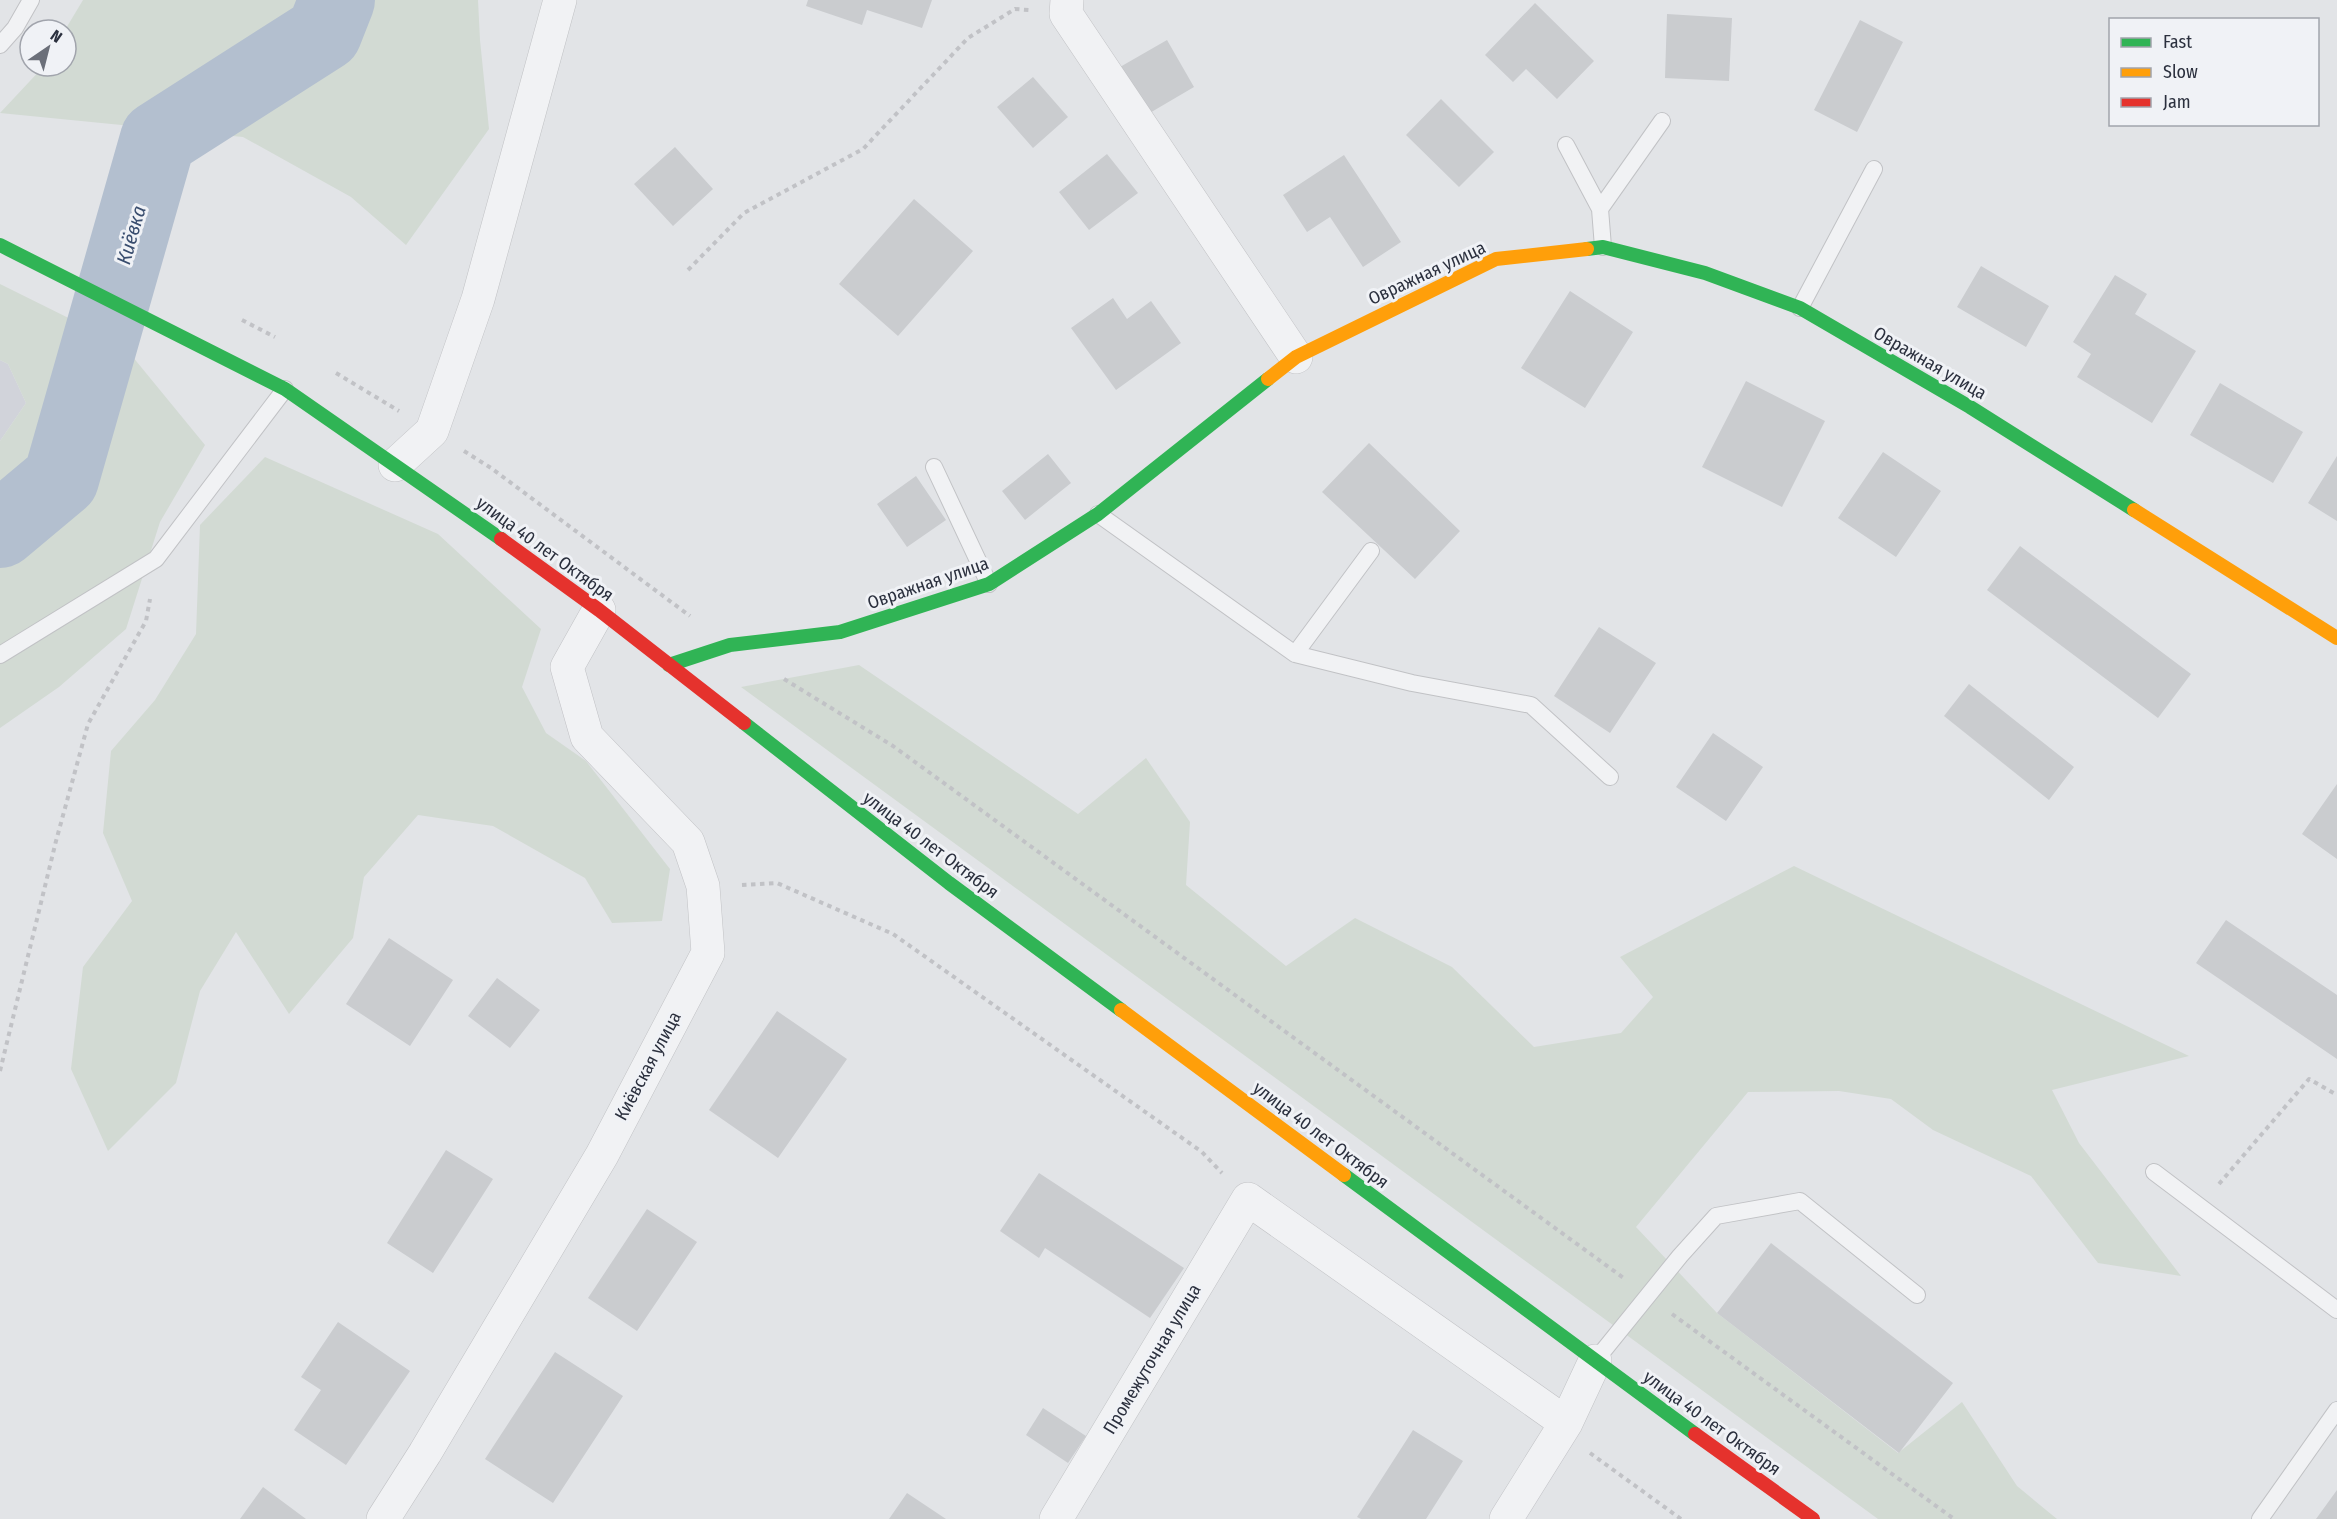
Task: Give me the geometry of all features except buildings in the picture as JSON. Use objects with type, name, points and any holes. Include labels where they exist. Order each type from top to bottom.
[{"type":"main road","name":"улица 40 лет Октября","points":[[0,245],[285,389],[452,504],[598,610],[949,883],[1813,1519]]},
{"type":"main road","name":"Овражная улица","points":[[669,665],[730,645],[840,632],[989,584],[1098,514],[1296,357],[1496,259],[1603,247],[1705,273],[1800,308],[1970,407],[2337,638]]},
{"type":"street","points":[[395,465],[432,431],[478,299],[560,0]]},
{"type":"street","points":[[1067,7],[1296,357]]},
{"type":"street","name":"Киёвская улица","points":[[382,1519],[431,1442],[602,1155],[708,953],[703,886],[688,842],[587,737],[567,667],[598,610]]},
{"type":"street","points":[[1248,1199],[1566,1423]]},
{"type":"street","name":"Промежуточная улица","points":[[1056,1519],[1248,1199]]},
{"type":"street","points":[[1506,1519],[1566,1423],[1596,1361]]},
{"type":"lane","points":[[0,45],[15,28],[31,0]]},
{"type":"lane","points":[[1600,209],[1662,121]]},
{"type":"lane","points":[[1566,145],[1600,209],[1603,247]]},
{"type":"lane","points":[[1800,308],[1874,169]]},
{"type":"lane","points":[[0,656],[156,559],[285,389]]},
{"type":"lane","points":[[934,467],[989,584]]},
{"type":"lane","points":[[1098,514],[1295,654],[1412,683],[1530,705],[1610,777]]},
{"type":"lane","points":[[1295,654],[1371,551]]},
{"type":"lane","points":[[2154,1172],[2337,1310]]},
{"type":"lane","points":[[1596,1361],[1716,1216],[1800,1201],[1917,1295]]},
{"type":"lane","points":[[2260,1519],[2337,1410]]},
{"type":"path","points":[[688,270],[744,213],[863,149],[968,38],[1015,9],[1067,7]]},
{"type":"path","points":[[266,332],[276,338]]},
{"type":"path","points":[[334,373],[491,468],[730,645],[893,746],[1954,1519]]},
{"type":"path","points":[[0,1071],[56,841],[88,724],[146,621],[156,559]]},
{"type":"path","points":[[703,886],[777,884],[893,934],[1202,1152],[1248,1199]]},
{"type":"path","points":[[2218,1185],[2309,1079],[2337,1095]]},
{"type":"path","points":[[1566,1423],[1580,1446],[1681,1519]]},
{"type":"shaded area","points":[[83,0],[478,0],[489,129],[406,245],[351,197],[243,137],[0,113],[33,78],[78,78],[78,18],[72,18]]},
{"type":"shaded area","points":[[0,284],[123,345],[205,445],[160,522],[126,629],[59,687],[0,728],[0,441],[26,403],[8,364],[0,360]]},
{"type":"shaded area","points":[[0,360],[8,364],[26,403],[0,441]]},
{"type":"shaded area","points":[[265,457],[438,534],[541,629],[522,687],[546,733],[586,761],[670,869],[662,921],[612,923],[585,878],[493,826],[418,815],[364,877],[353,938],[289,1014],[236,932],[200,991],[176,1083],[108,1151],[71,1069],[83,967],[132,901],[103,833],[111,751],[155,700],[196,634],[200,525]]},
{"type":"shaded area","points":[[859,665],[1078,814],[1146,758],[1190,822],[1186,885],[1286,966],[1355,918],[1452,967],[1534,1047],[1621,1033],[1653,997],[1620,957],[1794,866],[2189,1056],[2052,1090],[2079,1143],[2181,1276],[2098,1263],[2031,1176],[1933,1130],[1891,1099],[1839,1091],[1748,1092],[1636,1227],[1717,1313],[1898,1453],[1962,1402],[2017,1486],[2057,1519],[1878,1519],[741,687]]},
{"type":"waterway","name":"Киёвка","points":[[0,530],[61,479],[158,139],[324,33],[337,0]]},
{"type":"traffic: fast","points":[[0,245],[285,389],[501,539]]},
{"type":"traffic: fast","points":[[1587,249],[1603,247],[1705,273],[1800,308],[1970,407],[2134,510]]},
{"type":"traffic: fast","points":[[669,665],[730,645],[840,632],[989,584],[1098,514],[1268,379]]},
{"type":"traffic: fast","points":[[744,723],[949,883],[1121,1010]]},
{"type":"traffic: fast","points":[[1344,1175],[1695,1434]]},
{"type":"traffic: slow","points":[[1268,379],[1296,357],[1496,259],[1587,249]]},
{"type":"traffic: slow","points":[[2134,510],[2337,638]]},
{"type":"traffic: slow","points":[[1121,1010],[1344,1175]]},
{"type":"traffic: jam","points":[[501,539],[599,610],[744,723]]},
{"type":"traffic: jam","points":[[1695,1434],[1813,1519]]}]
